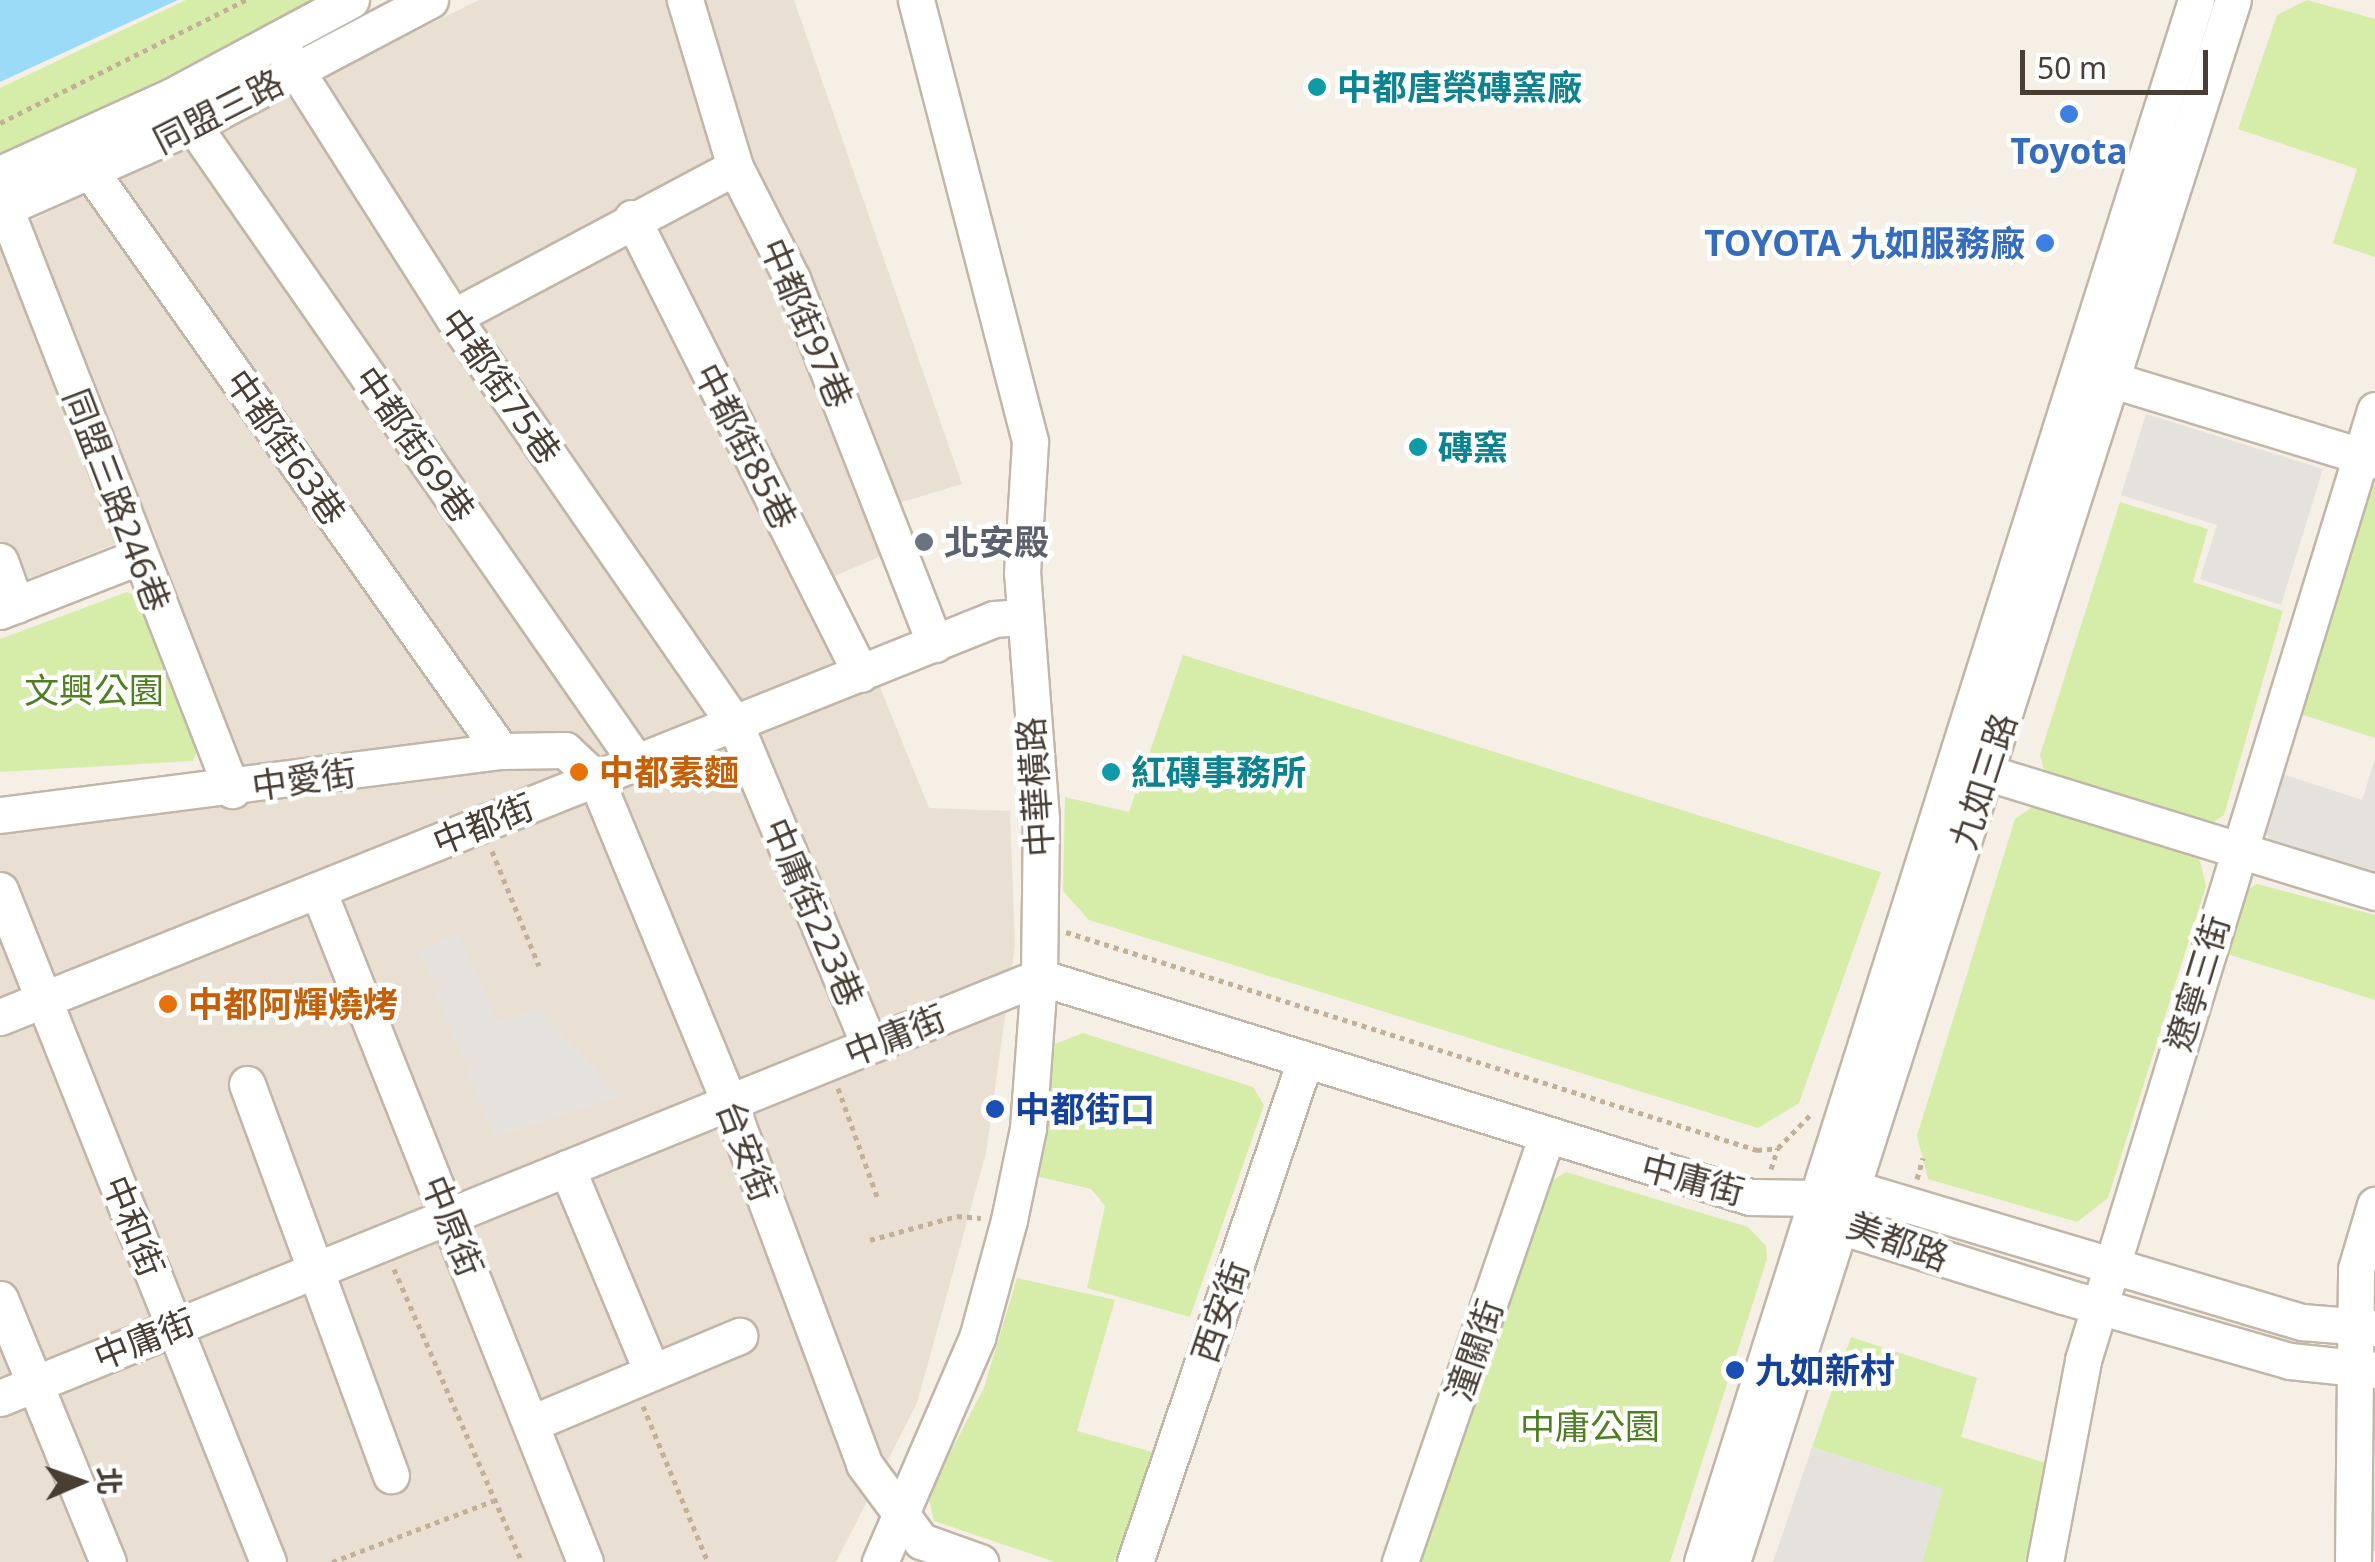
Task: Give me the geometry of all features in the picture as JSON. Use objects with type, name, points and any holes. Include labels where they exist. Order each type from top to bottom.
[{"type":"street","name":"同盟三路","points":[[2,198],[83,156],[352,0]]},
{"type":"street","name":"同盟三路","points":[[83,156],[193,126],[430,0]]},
{"type":"street","name":"中都街97巷","points":[[686,0],[735,167],[792,279],[935,644]]},
{"type":"street","name":"中華橫路","points":[[880,1562],[977,1338],[1009,1220],[1028,1128],[1039,977],[1041,818],[1024,617],[1030,441],[916,0]]},
{"type":"street","name":"九如三路","points":[[1702,1562],[2196,0]]},
{"type":"street","name":"九如三路","points":[[1732,1562],[2233,0]]},
{"type":"street","name":"中都街75巷","points":[[278,40],[453,318],[735,724]]},
{"type":"street","name":"中都街69巷","points":[[193,126],[637,763]]},
{"type":"street","name":"中都街63巷","points":[[83,156],[502,751]]},
{"type":"street","points":[[453,318],[632,218],[735,167]]},
{"type":"street","name":"同盟三路246巷","points":[[2,198],[138,557],[232,790]]},
{"type":"street","name":"中都街85巷","points":[[632,218],[861,674]]},
{"type":"street","points":[[2077,370],[2368,458]]},
{"type":"street","name":"遼寧三街","points":[[2045,1562],[2099,1307],[2238,850],[2368,458],[2375,410]]},
{"type":"street","points":[[0,561],[8,608],[138,557]]},
{"type":"street","name":"中都街","points":[[0,1017],[994,619],[1024,617]]},
{"type":"street","name":"中庸街223巷","points":[[735,724],[869,1045]]},
{"type":"street","name":"中愛街","points":[[0,815],[232,790],[502,751],[565,750],[596,780]]},
{"type":"street","points":[[1986,772],[2375,892]]},
{"type":"street","name":"台安街","points":[[596,780],[729,1102],[864,1464],[900,1520]]},
{"type":"street","name":"中和街","points":[[0,890],[268,1562]]},
{"type":"street","name":"中原街","points":[[318,890],[586,1562]]},
{"type":"street","name":"中庸街","points":[[0,1398],[1039,977],[1750,1197],[1816,1198]]},
{"type":"street","name":"西安街","points":[[1136,1562],[1304,1060]]},
{"type":"street","points":[[247,1084],[391,1475]]},
{"type":"street","name":"潼關街","points":[[1400,1562],[1546,1137]]},
{"type":"street","points":[[567,1168],[642,1376]]},
{"type":"street","name":"美都路","points":[[2364,1328],[2302,1322],[1852,1188],[1816,1198],[1840,1226],[2099,1307],[2290,1360],[2365,1371]]},
{"type":"street","points":[[2353,1562],[2365,1371],[2356,1269],[2375,1205]]},
{"type":"street","points":[[0,1299],[38,1383],[108,1562]]},
{"type":"street","points":[[532,1424],[738,1336]]},
{"type":"street","points":[[900,1520],[921,1541],[980,1562]]},
{"type":"path","points":[[0,123],[246,0]]},
{"type":"path","points":[[482,825],[540,966]]},
{"type":"path","points":[[1039,936],[1060,931],[1128,950],[1758,1150],[1778,1148],[1811,1113]]},
{"type":"path","points":[[829,1062],[878,1198]]},
{"type":"path","points":[[870,1240],[958,1216],[1009,1220]]},
{"type":"path","points":[[383,1243],[522,1562]]},
{"type":"path","points":[[642,1376],[708,1562]]},
{"type":"path","points":[[332,1562],[494,1501]]},
{"type":"shaded area","points":[[479,0],[794,0],[962,484],[869,512],[888,553],[835,576],[929,808],[1010,811],[1015,945],[986,1153],[917,1403],[836,1562],[0,1562],[0,834],[221,807],[237,767],[153,529],[0,590],[0,236]]},
{"type":"shaded area","points":[[2146,414],[2323,469],[2281,605],[2200,579],[2217,525],[2121,495]]},
{"type":"shaded area","points":[[2375,759],[2375,878],[2273,845],[2259,823],[2276,772],[2362,800]]},
{"type":"shaded area","points":[[458,932],[497,1022],[538,1008],[621,1096],[494,1137],[419,950]]},
{"type":"shaded area","points":[[2374,1427],[2375,1551],[2368,1551]]},
{"type":"shaded area","points":[[1812,1447],[1943,1489],[1922,1562],[1773,1562]]},
{"type":"green space","points":[[186,0],[314,0],[73,125],[0,153],[0,88]]},
{"type":"green space","points":[[2307,0],[2375,19],[2375,257],[2333,243],[2357,169],[2238,129],[2277,15]]},
{"type":"green space","points":[[2375,485],[2375,738],[2297,713],[2366,487]]},
{"type":"green space","points":[[2120,502],[2208,529],[2193,582],[2283,611],[2224,815],[2204,829],[2046,777],[2040,755]]},
{"type":"green space","name":"文興公園","points":[[127,592],[145,599],[201,742],[193,761],[0,772],[0,639]]},
{"type":"green space","points":[[1183,655],[1881,872],[1799,1103],[1758,1128],[1089,920],[1063,891],[1065,797],[1129,812]]},
{"type":"green space","points":[[2035,805],[2199,857],[2206,886],[2108,1198],[2077,1222],[1928,1179],[1917,1136],[2015,819]]},
{"type":"green space","points":[[2257,884],[2375,915],[2375,1000],[2224,953],[2243,893]]},
{"type":"green space","points":[[1083,1033],[1253,1087],[1264,1105],[1190,1317],[1087,1288],[1105,1206],[1091,1189],[1036,1176],[1055,1044]]},
{"type":"green space","name":"中庸公園","points":[[1566,1172],[1748,1227],[1766,1246],[1767,1259],[1670,1562],[1421,1562],[1545,1185]]},
{"type":"green space","points":[[1017,1278],[1115,1300],[1077,1431],[1156,1453],[1114,1562],[1055,1562],[934,1521],[928,1495],[984,1388]]},
{"type":"green space","points":[[1851,1337],[1977,1378],[1961,1437],[2046,1463],[2026,1562],[1922,1562],[1942,1489],[1812,1447]]},
{"type":"water","points":[[0,0],[178,0],[0,82]]},
{"type":"place","name":"中都唐榮磚窯廠","points":[[1317,87]]},
{"type":"place","name":"Toyota","points":[[2069,114]]},
{"type":"place","name":"TOYOTA 九如服務廠","points":[[2045,243]]},
{"type":"place","name":"磚窯","points":[[1418,447]]},
{"type":"place","name":"北安殿","points":[[924,542]]},
{"type":"place","name":"中都素麵","points":[[579,772]]},
{"type":"place","name":"紅磚事務所","points":[[1111,772]]},
{"type":"place","name":"中都阿輝燒烤","points":[[168,1004]]},
{"type":"place","name":"中都街口","points":[[995,1109]]},
{"type":"place","name":"九如新村","points":[[1735,1370]]}]
